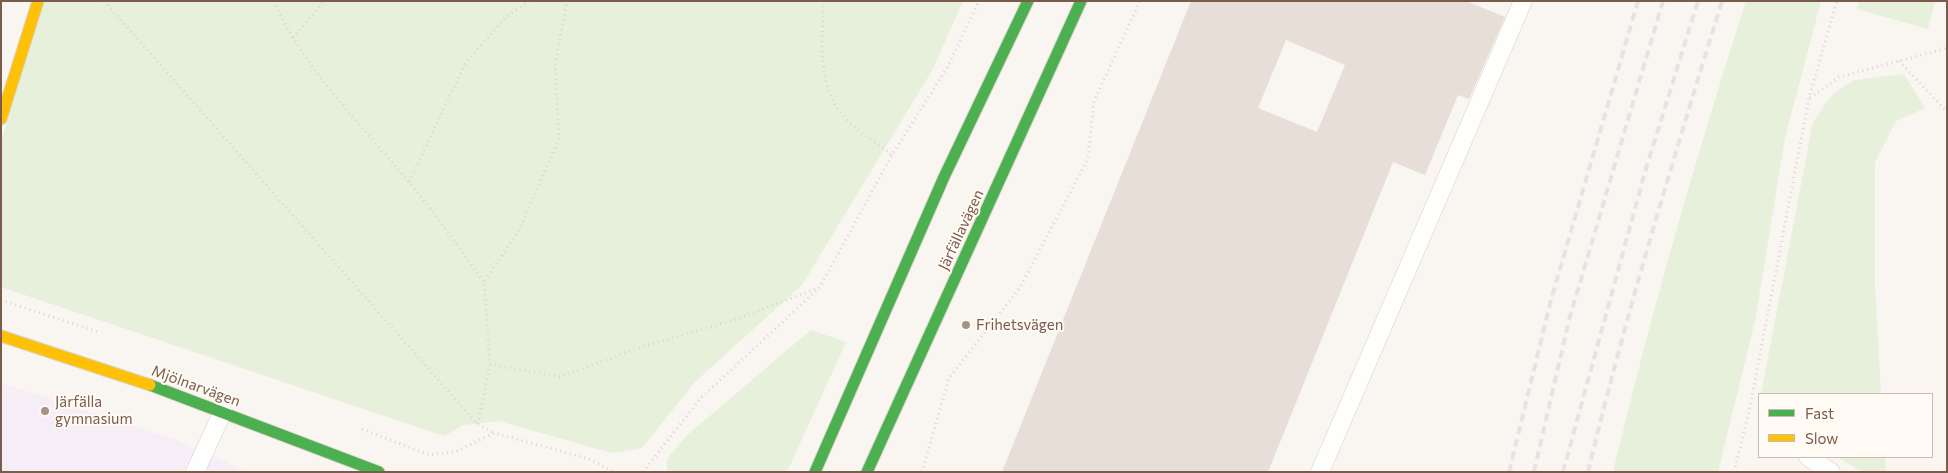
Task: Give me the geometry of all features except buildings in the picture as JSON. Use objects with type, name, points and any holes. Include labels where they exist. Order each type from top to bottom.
[{"type":"street","points":[[1,119],[38,1]]},
{"type":"street","points":[[815,472],[944,177],[1028,1]]},
{"type":"street","name":"Järfällavägen","points":[[867,472],[1081,1]]},
{"type":"street","name":"Mjölnarvägen","points":[[1,336],[172,392],[379,472]]},
{"type":"lane","points":[[1320,472],[1523,1]]},
{"type":"lane","points":[[195,472],[222,411]]},
{"type":"lane","points":[[1803,472],[1806,458]]},
{"type":"lane","points":[[1808,458],[1830,472]]},
{"type":"path","points":[[104,1],[477,424],[494,432],[588,459],[614,472]]},
{"type":"path","points":[[274,1],[293,38],[349,115],[409,182],[484,282],[490,364],[477,424]]},
{"type":"path","points":[[293,38],[324,1]]},
{"type":"path","points":[[409,182],[465,64],[506,17],[529,1]]},
{"type":"path","points":[[484,282],[519,230],[559,140],[555,65],[567,1]]},
{"type":"path","points":[[824,1],[822,66],[832,97],[848,121],[892,155]]},
{"type":"path","points":[[643,472],[700,398],[820,287],[892,155],[947,68],[979,1]]},
{"type":"path","points":[[922,471],[949,378],[1019,289],[1088,159],[1094,100],[1140,1]]},
{"type":"path","points":[[1734,472],[1750,407],[1809,98],[1837,1]]},
{"type":"path","points":[[1809,98],[1839,77],[1944,49],[1947,46]]},
{"type":"path","points":[[1899,61],[1947,112]]},
{"type":"path","points":[[490,364],[560,377],[644,346],[734,320],[820,287]]},
{"type":"path","points":[[1,300],[100,333]]},
{"type":"path","points":[[356,427],[429,455],[455,452],[494,432]]},
{"type":"shaded area","name":"Järfälla gymnasium","points":[[1,383],[176,440],[248,472],[1,472]]},
{"type":"green space","points":[[44,1],[963,1],[933,69],[802,285],[695,382],[642,448],[612,453],[499,421],[464,425],[444,436],[1,287],[1,141]]},
{"type":"green space","points":[[1746,1],[1821,1],[1785,138],[1755,321],[1718,472],[1613,472],[1675,235]]},
{"type":"green space","points":[[1859,1],[1935,1],[1928,29],[1857,9]]},
{"type":"green space","points":[[1904,74],[1925,108],[1896,121],[1875,162],[1875,285],[1881,393],[1761,393],[1813,122],[1832,95],[1854,80]]},
{"type":"green space","points":[[811,330],[846,342],[787,472],[667,472],[667,459],[686,436]]},
{"type":"green space","points":[[1839,458],[1885,458],[1886,472],[1862,472]]},
{"type":"railway","points":[[1509,472],[1551,300],[1638,1]]},
{"type":"railway","points":[[1534,472],[1569,320],[1663,1]]},
{"type":"railway","points":[[1563,472],[1645,172],[1698,1]]},
{"type":"railway","points":[[1588,472],[1634,294],[1722,1]]},
{"type":"traffic: fast","points":[[815,472],[944,177],[1028,1]]},
{"type":"traffic: fast","points":[[867,472],[1081,1]]},
{"type":"traffic: fast","points":[[150,385],[379,472]]},
{"type":"traffic: slow","points":[[1,119],[38,1]]},
{"type":"traffic: slow","points":[[1,336],[150,385]]},
{"type":"place","name":"Frihetsvägen","points":[[966,325]]},
{"type":"place","name":"Järfälla gymnasium","points":[[45,411]]}]
